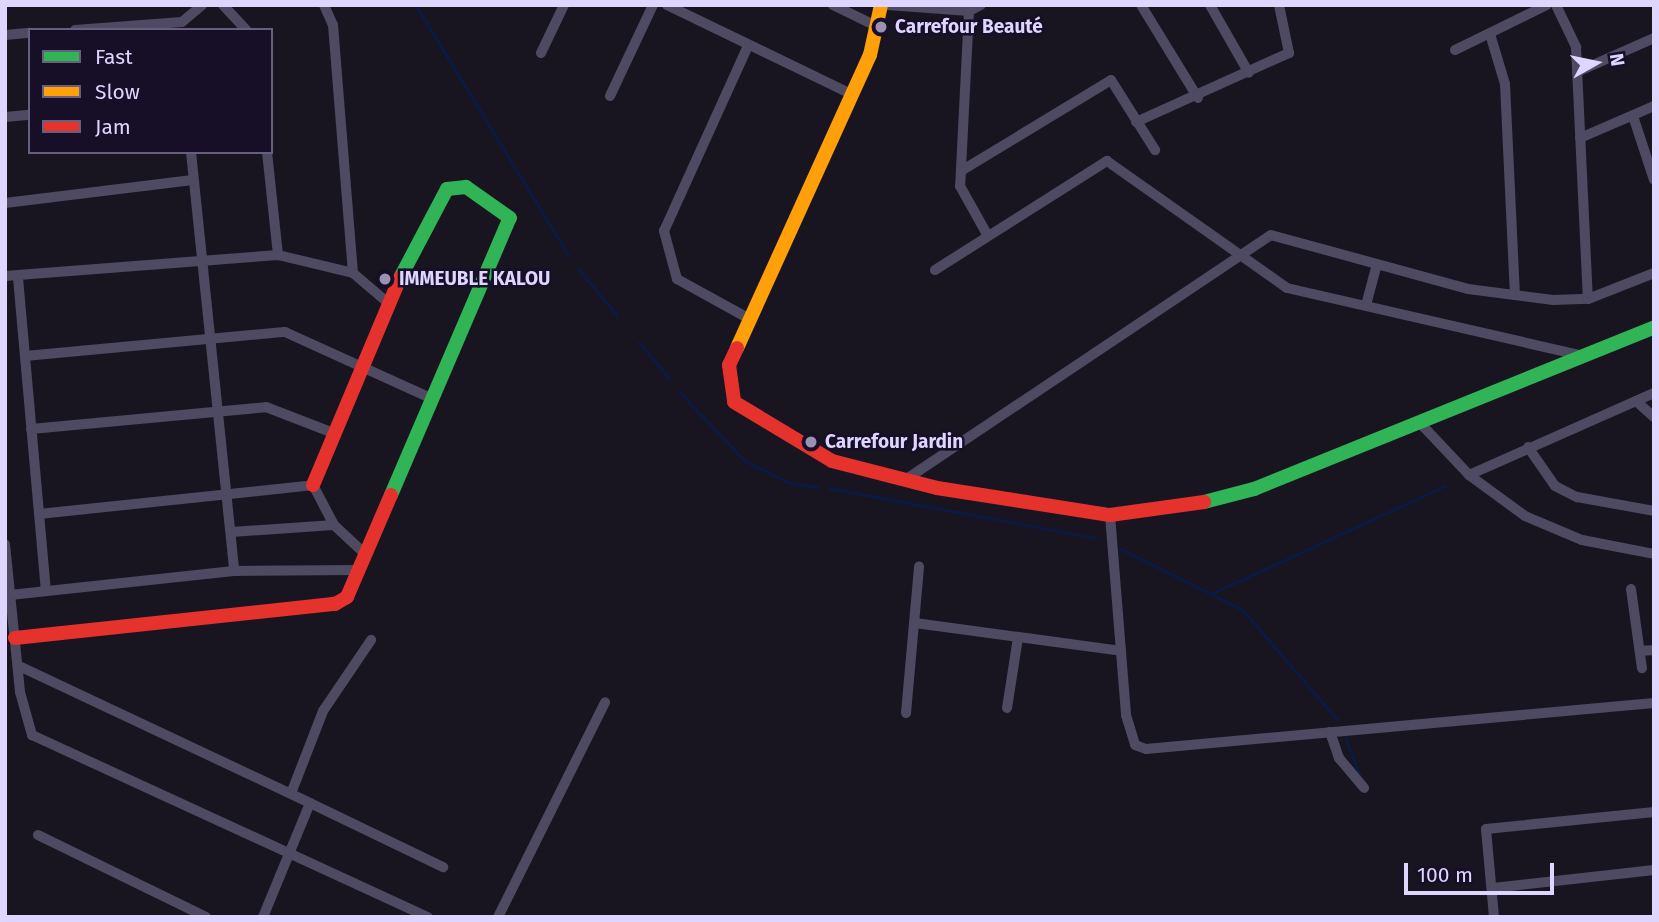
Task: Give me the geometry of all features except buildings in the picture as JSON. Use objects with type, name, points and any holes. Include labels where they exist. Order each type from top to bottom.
[{"type":"street","points":[[129,28],[183,26],[202,5]]},
{"type":"street","points":[[223,5],[244,28]]},
{"type":"street","points":[[324,5],[333,25],[353,273]]},
{"type":"street","points":[[541,53],[564,5]]},
{"type":"street","points":[[610,96],[653,5]]},
{"type":"street","points":[[667,5],[851,94]]},
{"type":"street","points":[[833,5],[876,26]]},
{"type":"street","points":[[881,5],[851,94],[746,317],[729,365],[734,402],[832,461],[905,480],[1110,515],[1171,510],[1254,489],[1588,357],[1654,327]]},
{"type":"street","points":[[888,5],[969,11],[981,5]]},
{"type":"street","points":[[1141,5],[1198,98]]},
{"type":"street","points":[[1210,5],[1249,74]]},
{"type":"street","points":[[1136,122],[1198,98],[1289,53],[1279,5]]},
{"type":"street","points":[[1455,50],[1547,5]]},
{"type":"street","points":[[1556,5],[1576,47],[1588,299]]},
{"type":"street","points":[[969,11],[960,186],[988,236]]},
{"type":"street","points":[[5,35],[28,33]]},
{"type":"street","points":[[1490,34],[1506,83],[1515,295]]},
{"type":"street","points":[[1577,72],[1654,38]]},
{"type":"street","points":[[746,317],[677,279],[664,231],[748,46]]},
{"type":"street","points":[[961,171],[1111,80],[1155,150]]},
{"type":"street","points":[[1580,138],[1654,106]]},
{"type":"street","points":[[5,117],[28,115]]},
{"type":"street","points":[[1633,116],[1654,180]]},
{"type":"street","points":[[191,154],[234,571]]},
{"type":"street","points":[[267,154],[278,254]]},
{"type":"street","points":[[935,270],[1107,161],[1235,256],[1287,288],[1588,357]]},
{"type":"street","points":[[5,203],[193,180]]},
{"type":"street","points":[[15,638],[335,604],[354,588],[362,551],[509,218],[466,187],[447,189],[387,302],[364,366],[313,485]]},
{"type":"street","points":[[905,480],[1235,256],[1271,235],[1377,264],[1515,295],[1588,299],[1654,273]]},
{"type":"street","points":[[5,276],[18,278],[278,254],[353,273],[387,302]]},
{"type":"street","points":[[1366,304],[1377,264]]},
{"type":"street","points":[[18,278],[46,591]]},
{"type":"street","points":[[24,356],[285,332],[428,397]]},
{"type":"street","points":[[1469,475],[1654,393]]},
{"type":"street","points":[[1636,401],[1654,417]]},
{"type":"street","points":[[31,429],[217,410],[277,408],[336,435]]},
{"type":"street","points":[[1421,424],[1469,475],[1525,516],[1582,540],[1654,554]]},
{"type":"street","points":[[1528,447],[1555,486],[1577,497],[1654,511]]},
{"type":"street","points":[[313,485],[334,524],[362,551]]},
{"type":"street","points":[[39,514],[313,485]]},
{"type":"street","points":[[1110,515],[1121,651],[1135,745],[1330,732],[1654,703]]},
{"type":"street","points":[[231,532],[334,524]]},
{"type":"street","points":[[5,544],[25,726],[32,735],[428,917]]},
{"type":"street","points":[[906,713],[919,567]]},
{"type":"street","points":[[10,595],[234,571],[357,570]]},
{"type":"street","points":[[1631,589],[1642,668]]},
{"type":"street","points":[[915,623],[1121,651]]},
{"type":"street","points":[[1007,708],[1018,638]]},
{"type":"street","points":[[292,791],[323,711],[371,640]]},
{"type":"street","points":[[1640,651],[1654,650]]},
{"type":"street","points":[[19,666],[292,791],[310,803],[443,867]]},
{"type":"street","points":[[498,917],[605,702]]},
{"type":"street","points":[[1330,732],[1339,758],[1364,788]]},
{"type":"street","points":[[263,917],[292,853],[310,803]]},
{"type":"street","points":[[1494,917],[1486,829],[1654,812]]},
{"type":"street","points":[[38,835],[206,917]]},
{"type":"street","points":[[1493,888],[1654,870]]},
{"type":"waterway","points":[[416,5],[569,256]]},
{"type":"waterway","points":[[578,268],[618,316]]},
{"type":"waterway","points":[[639,342],[670,379]]},
{"type":"waterway","points":[[679,391],[745,461],[790,483],[818,487]]},
{"type":"waterway","points":[[1211,594],[1445,486]]},
{"type":"waterway","points":[[829,488],[1096,538]]},
{"type":"waterway","points":[[1119,548],[1243,610],[1338,720]]},
{"type":"waterway","points":[[1346,738],[1361,779]]},
{"type":"traffic: fast","points":[[391,495],[510,218],[466,187],[447,189],[400,278]]},
{"type":"traffic: fast","points":[[1204,502],[1254,489],[1654,327]]},
{"type":"traffic: slow","points":[[737,348],[870,55],[881,5]]},
{"type":"traffic: jam","points":[[313,485],[400,278]]},
{"type":"traffic: jam","points":[[737,348],[729,365],[734,402],[832,461],[937,488],[1110,515],[1204,502]]},
{"type":"traffic: jam","points":[[15,638],[335,604],[347,597],[391,495]]},
{"type":"place","name":"Carrefour Beauté","points":[[881,27]]},
{"type":"place","name":"IMMEUBLE KALOU","points":[[385,279]]},
{"type":"place","name":"Carrefour Jardin","points":[[811,442]]}]
